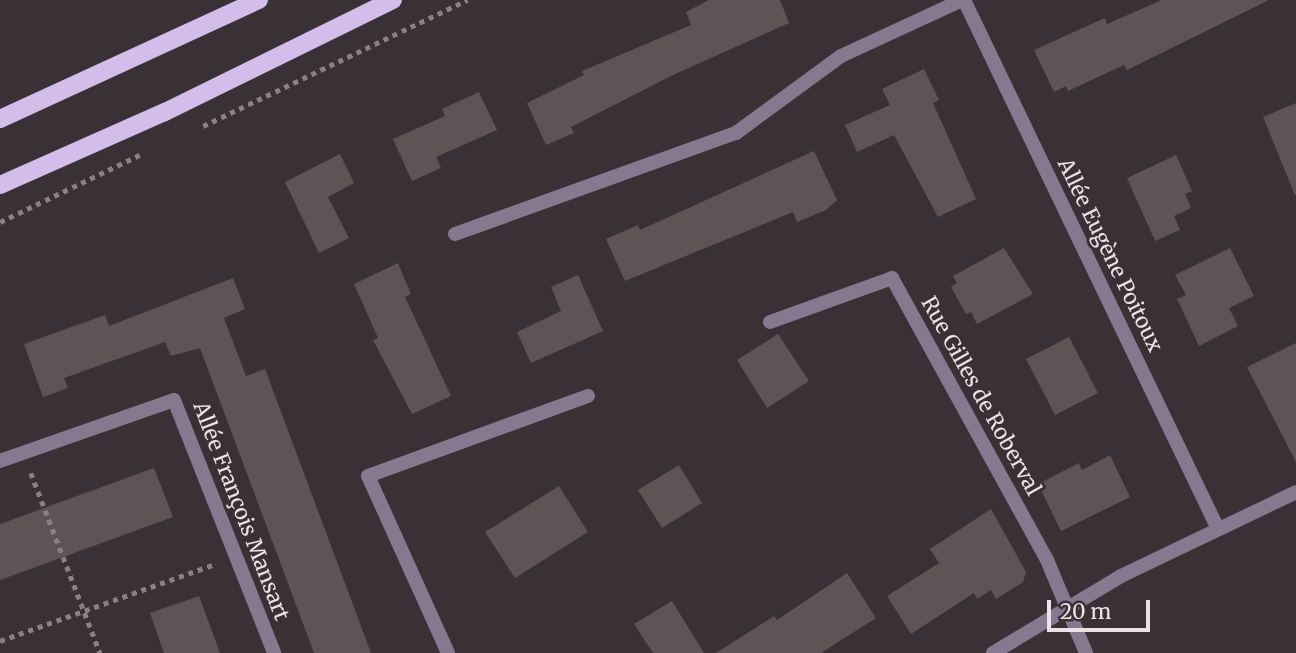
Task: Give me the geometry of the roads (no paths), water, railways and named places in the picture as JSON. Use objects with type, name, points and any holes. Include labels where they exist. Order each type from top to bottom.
[{"type":"main road","points":[[0,120],[260,0]]},
{"type":"main road","points":[[0,185],[165,113],[393,0]]},
{"type":"street","name":"Allée Eugène Poitoux","points":[[455,234],[736,133],[841,56],[963,0],[1218,529]]},
{"type":"street","name":"Rue Gilles de Roberval","points":[[770,322],[892,278],[1047,560],[1064,609],[1086,653]]},
{"type":"street","points":[[448,653],[368,476],[588,396]]},
{"type":"street","name":"Allée François Mansart","points":[[0,461],[174,400],[274,653]]},
{"type":"street","points":[[992,653],[1064,609],[1296,492]]}]
